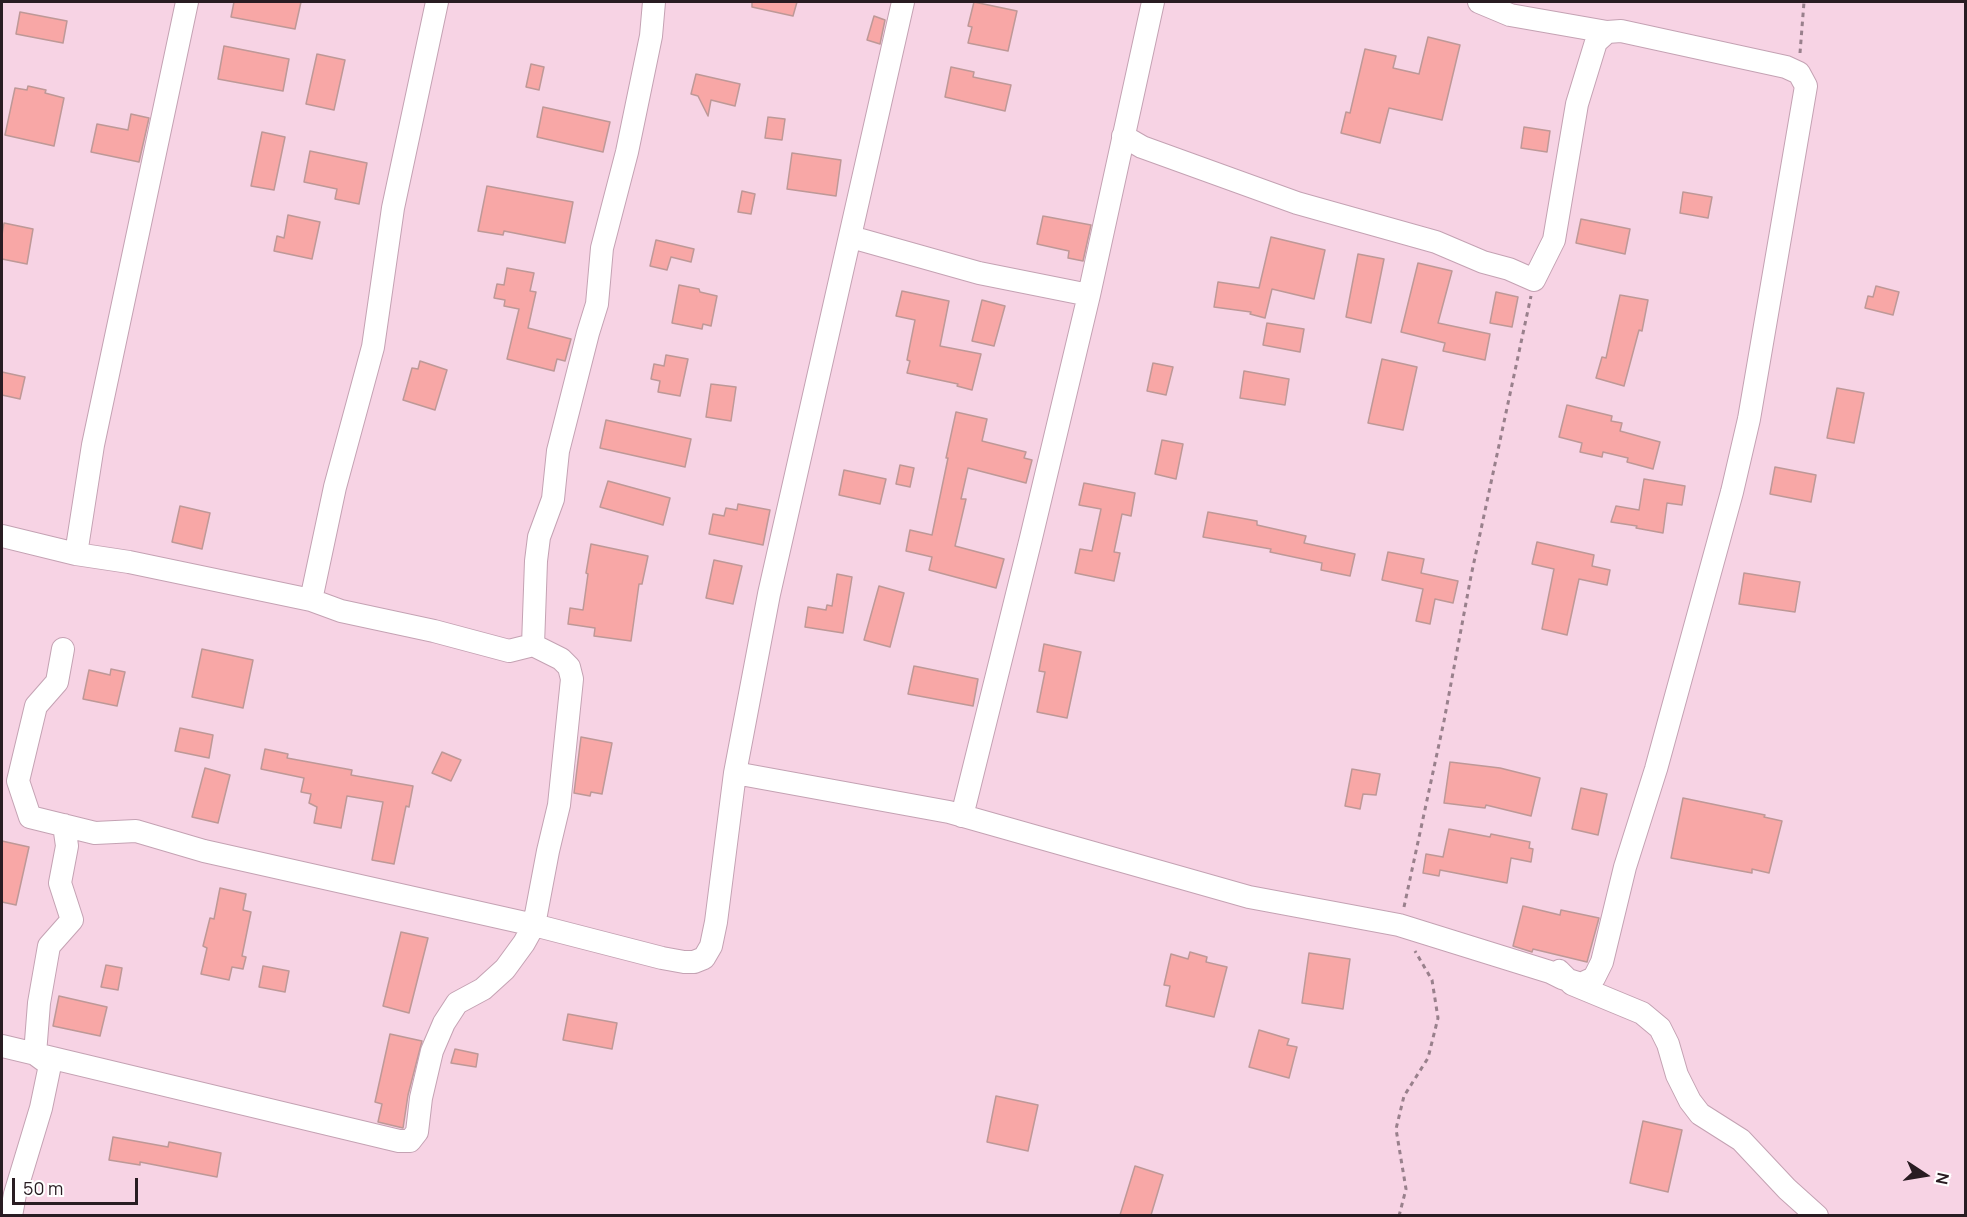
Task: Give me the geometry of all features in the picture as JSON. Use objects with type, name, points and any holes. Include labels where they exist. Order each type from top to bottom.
[{"type":"street","points":[[76,554],[93,445],[187,2]]},
{"type":"street","points":[[311,600],[335,487],[374,347],[393,208],[437,2]]},
{"type":"street","points":[[533,645],[539,537],[553,499],[558,451],[597,304],[602,248],[627,152],[651,36],[654,2]]},
{"type":"street","points":[[63,649],[57,682],[36,706],[18,781],[30,817],[95,833],[136,831],[204,851],[534,925],[662,958],[694,962],[704,958],[711,946],[716,922],[735,773],[769,594],[903,2]]},
{"type":"street","points":[[962,816],[1089,295],[1153,2]]},
{"type":"street","points":[[735,773],[962,816],[1249,897],[1400,925],[1550,972],[1581,984],[1594,978],[1602,962],[1625,867],[1656,769],[1732,492],[1749,419],[1806,86],[1799,73],[1786,67],[1621,31],[1607,32],[1510,15],[1479,2]]},
{"type":"street","points":[[1123,136],[1142,147],[1297,203],[1436,242],[1483,262],[1509,268],[1534,280],[1554,240],[1577,104],[1596,42],[1607,32]]},
{"type":"street","points":[[850,237],[979,273],[1089,295]]},
{"type":"street","points":[[2,536],[76,554],[129,562],[311,600],[341,611],[434,631],[509,651],[533,645],[561,659],[569,667],[572,679],[559,805],[534,925],[505,969],[483,988],[457,1004],[444,1023],[432,1051],[421,1098],[417,1132],[410,1141],[399,1141],[2,1046]]},
{"type":"street","points":[[2,791],[24,797]]},
{"type":"street","points":[[35,1054],[39,1003],[49,946],[72,920],[60,883],[67,846],[64,825]]},
{"type":"street","points":[[1564,978],[1572,984],[1642,1013],[1659,1028],[1668,1044],[1677,1075],[1690,1101],[1700,1114],[1741,1140],[1787,1189],[1817,1215]]},
{"type":"street","points":[[11,1215],[15,1194],[41,1108],[50,1065],[35,1054]]},
{"type":"path","points":[[1799,73],[1804,2]]},
{"type":"path","points":[[1399,1215],[1406,1189],[1396,1129],[1404,1096],[1428,1058],[1438,1018],[1432,980],[1400,925],[1534,280]]},
{"type":"building","points":[[234,2],[301,2],[295,29],[231,17]]},
{"type":"building","points":[[752,2],[797,2],[793,16],[752,7]]},
{"type":"building","points":[[974,2],[1017,11],[1008,51],[968,43],[972,27],[968,26]]},
{"type":"building","points":[[20,12],[67,21],[63,43],[16,34]]},
{"type":"building","points":[[874,16],[885,20],[880,44],[867,40]]},
{"type":"building","points":[[1428,37],[1460,45],[1442,120],[1389,108],[1380,143],[1341,133],[1346,112],[1350,113],[1365,49],[1396,56],[1393,68],[1419,74]]},
{"type":"building","points":[[224,46],[289,59],[283,91],[218,79]]},
{"type":"building","points":[[317,54],[345,60],[334,110],[306,104]]},
{"type":"building","points":[[531,64],[544,67],[539,90],[526,87]]},
{"type":"building","points":[[951,67],[974,72],[973,77],[1011,85],[1005,111],[945,97]]},
{"type":"building","points":[[696,74],[740,84],[735,106],[711,100],[708,116],[698,96],[691,94]]},
{"type":"building","points":[[28,86],[46,90],[45,93],[64,98],[54,146],[5,135],[15,88],[27,90]]},
{"type":"building","points":[[543,107],[610,122],[603,152],[537,137]]},
{"type":"building","points":[[131,114],[149,118],[139,162],[91,152],[97,124],[128,130]]},
{"type":"building","points":[[768,117],[785,119],[782,140],[765,138]]},
{"type":"building","points":[[1524,127],[1550,131],[1547,152],[1521,148]]},
{"type":"building","points":[[262,132],[285,137],[274,190],[251,186]]},
{"type":"building","points":[[310,151],[367,163],[359,204],[335,199],[337,189],[304,182]]},
{"type":"building","points":[[792,153],[841,160],[836,196],[787,189]]},
{"type":"building","points":[[487,186],[573,202],[565,243],[504,231],[503,235],[478,231]]},
{"type":"building","points":[[742,191],[755,194],[751,214],[738,212]]},
{"type":"building","points":[[1683,192],[1712,197],[1708,218],[1680,213]]},
{"type":"building","points":[[288,215],[320,222],[312,259],[274,251],[277,236],[284,238]]},
{"type":"building","points":[[1043,216],[1091,225],[1083,261],[1068,258],[1069,251],[1037,244]]},
{"type":"building","points":[[1581,219],[1630,229],[1625,254],[1576,243]]},
{"type":"building","points":[[4,223],[33,229],[27,264],[2,259]]},
{"type":"building","points":[[1271,237],[1325,250],[1314,299],[1272,289],[1265,318],[1250,314],[1251,312],[1214,307],[1218,282],[1259,288]]},
{"type":"building","points":[[656,240],[694,249],[691,262],[671,257],[667,270],[650,266]]},
{"type":"building","points":[[1358,254],[1384,259],[1371,323],[1346,317]]},
{"type":"building","points":[[1418,263],[1452,271],[1438,323],[1490,334],[1485,360],[1443,351],[1445,343],[1401,332]]},
{"type":"building","points":[[507,268],[534,273],[530,291],[536,292],[528,328],[571,339],[565,361],[557,359],[554,371],[507,359],[519,309],[504,306],[505,300],[494,298],[497,284],[504,285]]},
{"type":"building","points":[[679,285],[717,296],[711,326],[703,324],[702,329],[672,323]]},
{"type":"building","points":[[1876,286],[1899,292],[1893,315],[1865,308],[1868,296],[1873,297]]},
{"type":"building","points":[[902,291],[949,301],[940,346],[981,354],[972,390],[957,386],[958,384],[907,373],[910,361],[907,360],[915,320],[896,316]]},
{"type":"building","points":[[1496,292],[1518,297],[1512,327],[1490,323]]},
{"type":"building","points":[[1620,295],[1648,300],[1642,331],[1639,330],[1624,386],[1596,378],[1602,357],[1606,358]]},
{"type":"building","points":[[982,300],[1005,306],[994,346],[972,341]]},
{"type":"building","points":[[1267,323],[1304,329],[1300,352],[1263,345]]},
{"type":"building","points":[[666,355],[688,359],[680,396],[658,392],[660,381],[651,379],[654,364],[664,366]]},
{"type":"building","points":[[1382,359],[1417,367],[1403,430],[1368,423]]},
{"type":"building","points":[[420,361],[447,370],[435,410],[403,400],[412,368],[418,369]]},
{"type":"building","points":[[1153,363],[1173,367],[1166,395],[1147,391]]},
{"type":"building","points":[[1244,371],[1289,379],[1285,405],[1240,398]]},
{"type":"building","points":[[2,372],[25,377],[20,399],[2,395]]},
{"type":"building","points":[[711,384],[736,387],[731,421],[706,417]]},
{"type":"building","points":[[1837,388],[1864,393],[1854,443],[1827,438]]},
{"type":"building","points":[[1567,405],[1612,416],[1611,421],[1622,423],[1620,431],[1660,442],[1653,469],[1627,462],[1628,458],[1603,452],[1602,457],[1580,452],[1582,443],[1559,437]]},
{"type":"building","points":[[956,412],[987,419],[982,441],[1026,452],[1024,458],[1032,460],[1026,483],[968,468],[961,499],[966,499],[955,546],[1004,559],[996,588],[929,570],[932,557],[906,551],[910,530],[932,535]]},
{"type":"building","points":[[606,420],[691,439],[685,467],[600,448]]},
{"type":"building","points":[[1162,440],[1183,444],[1176,479],[1155,474]]},
{"type":"building","points":[[900,465],[914,468],[910,487],[896,484]]},
{"type":"building","points":[[1775,467],[1816,475],[1811,502],[1770,494]]},
{"type":"building","points":[[844,470],[886,479],[880,504],[839,495]]},
{"type":"building","points":[[1644,479],[1685,486],[1682,505],[1667,503],[1663,533],[1611,522],[1616,506],[1639,510]]},
{"type":"building","points":[[608,481],[670,498],[663,525],[600,507]]},
{"type":"building","points":[[1084,483],[1135,493],[1131,516],[1122,514],[1114,552],[1120,553],[1114,581],[1075,573],[1080,549],[1092,551],[1101,509],[1079,505]]},
{"type":"building","points":[[738,504],[770,510],[763,545],[709,534],[713,514],[724,516],[726,508],[737,510]]},
{"type":"building","points":[[180,506],[210,513],[202,549],[172,542]]},
{"type":"building","points":[[1208,512],[1257,521],[1257,525],[1306,536],[1304,543],[1355,554],[1350,576],[1321,570],[1322,563],[1270,552],[1271,549],[1203,537]]},
{"type":"building","points":[[1537,542],[1594,555],[1592,566],[1610,570],[1607,585],[1579,579],[1567,635],[1542,629],[1554,569],[1532,564]]},
{"type":"building","points":[[591,544],[648,556],[642,584],[639,584],[631,641],[594,636],[595,628],[568,624],[570,608],[583,610]]},
{"type":"building","points":[[1388,552],[1424,559],[1421,573],[1458,581],[1453,603],[1435,599],[1430,624],[1416,621],[1423,589],[1382,580]]},
{"type":"building","points":[[714,560],[742,566],[733,604],[706,598]]},
{"type":"building","points":[[1744,573],[1800,582],[1795,612],[1739,604]]},
{"type":"building","points":[[837,574],[852,577],[843,633],[805,627],[808,607],[826,610],[827,605],[832,606]]},
{"type":"building","points":[[879,586],[904,593],[890,647],[864,640]]},
{"type":"building","points":[[1044,644],[1081,652],[1067,718],[1037,712],[1045,672],[1039,671]]},
{"type":"building","points":[[202,649],[253,660],[243,708],[192,697]]},
{"type":"building","points":[[914,666],[978,679],[973,706],[908,694]]},
{"type":"building","points":[[111,669],[125,672],[117,706],[83,699],[89,670],[110,675]]},
{"type":"building","points":[[180,728],[213,735],[209,758],[175,751]]},
{"type":"building","points":[[581,737],[612,743],[602,794],[591,792],[590,796],[574,793]]},
{"type":"building","points":[[265,749],[288,754],[287,758],[352,770],[351,775],[413,786],[409,807],[406,806],[394,864],[372,860],[383,802],[347,796],[341,828],[314,823],[317,807],[309,803],[311,794],[301,792],[304,778],[261,769]]},
{"type":"building","points":[[442,752],[461,760],[451,781],[432,773]]},
{"type":"building","points":[[1450,762],[1500,768],[1540,778],[1531,816],[1486,805],[1485,808],[1444,803]]},
{"type":"building","points":[[205,768],[230,775],[218,823],[192,817]]},
{"type":"building","points":[[1352,769],[1380,774],[1376,795],[1363,794],[1360,809],[1345,806]]},
{"type":"building","points":[[1581,788],[1607,794],[1598,835],[1572,829]]},
{"type":"building","points":[[1683,798],[1765,815],[1764,817],[1782,821],[1769,873],[1752,869],[1752,873],[1671,858]]},
{"type":"building","points":[[1449,829],[1530,842],[1529,848],[1533,849],[1531,862],[1511,858],[1507,883],[1440,870],[1439,876],[1423,873],[1426,854],[1443,857]]},
{"type":"building","points":[[2,841],[29,847],[16,905],[2,902]]},
{"type":"building","points":[[220,888],[246,894],[243,910],[251,912],[242,956],[246,957],[243,969],[232,967],[229,980],[201,974],[207,948],[203,946],[210,918],[214,919]]},
{"type":"building","points":[[1523,906],[1560,915],[1561,910],[1599,918],[1587,962],[1533,949],[1532,952],[1513,946]]},
{"type":"building","points":[[401,932],[428,938],[409,1013],[383,1006]]},
{"type":"building","points":[[1190,952],[1207,957],[1206,962],[1227,967],[1214,1017],[1166,1006],[1170,986],[1164,985],[1171,954],[1188,959]]},
{"type":"building","points":[[1309,953],[1350,959],[1343,1009],[1302,1003]]},
{"type":"building","points":[[106,965],[122,968],[118,990],[101,987]]},
{"type":"building","points":[[263,966],[289,971],[285,992],[259,987]]},
{"type":"building","points":[[59,996],[107,1007],[100,1036],[53,1026]]},
{"type":"building","points":[[568,1014],[617,1023],[612,1049],[563,1040]]},
{"type":"building","points":[[1259,1030],[1289,1039],[1287,1045],[1297,1047],[1289,1078],[1249,1067]]},
{"type":"building","points":[[390,1034],[422,1041],[408,1095],[403,1128],[378,1122],[382,1104],[375,1102]]},
{"type":"building","points":[[455,1049],[478,1054],[476,1067],[451,1063]]},
{"type":"building","points":[[996,1096],[1038,1105],[1028,1151],[987,1142]]},
{"type":"building","points":[[1643,1121],[1682,1130],[1668,1192],[1630,1183]]},
{"type":"building","points":[[113,1137],[168,1147],[169,1142],[221,1153],[217,1177],[140,1162],[140,1165],[109,1160]]},
{"type":"building","points":[[1135,1166],[1163,1175],[1151,1215],[1120,1215]]}]
